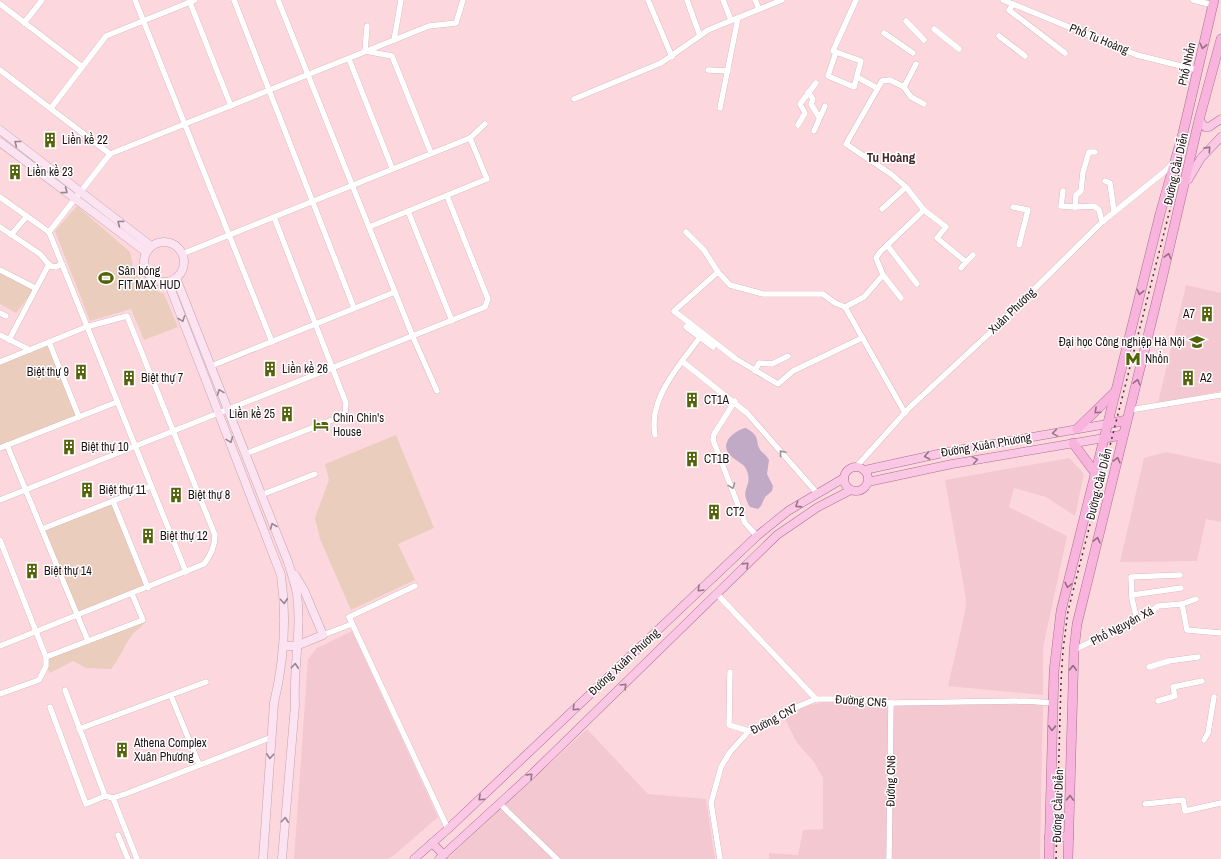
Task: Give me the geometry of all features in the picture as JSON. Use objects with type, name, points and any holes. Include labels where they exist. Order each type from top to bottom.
[{"type":"highway","name":"Phố Nhổn","points":[[1183,133],[1197,70],[1215,5]]},
{"type":"highway","points":[[1199,120],[1221,39]]},
{"type":"highway","name":"Đường Cầu Diễn","points":[[1068,859],[1074,650],[1082,600],[1130,410],[1199,120]]},
{"type":"highway","name":"Đường Cầu Diễn","points":[[1049,859],[1052,703],[1056,641],[1061,611],[1115,392],[1174,161],[1183,133]]},
{"type":"highway","points":[[1077,429],[1115,392]]},
{"type":"highway","points":[[1107,424],[1127,420]]},
{"type":"highway","points":[[1104,438],[1123,435]]},
{"type":"highway","points":[[1072,443],[1096,474]]},
{"type":"highway","points":[[1049,837],[1069,837]]},
{"type":"main road","points":[[1199,120],[1205,127],[1209,127],[1221,120]]},
{"type":"main road","points":[[0,130],[79,196],[149,249]]},
{"type":"main road","points":[[1184,188],[1193,169],[1221,137]]},
{"type":"main road","points":[[0,142],[79,196]]},
{"type":"main road","points":[[162,242],[168,242],[174,245],[182,254],[184,266],[182,272],[176,278],[168,282],[156,281],[147,274],[143,263],[149,249],[162,242]]},
{"type":"main road","points":[[176,278],[244,454],[288,562],[297,594],[298,613],[293,681],[295,705],[282,859]]},
{"type":"main road","points":[[168,282],[281,575],[285,608],[283,646],[280,679],[274,703],[263,859]]},
{"type":"main road","name":"Đường Xuân Phương","points":[[865,470],[947,452],[1107,424]]},
{"type":"main road","name":"Đường Xuân Phương","points":[[868,482],[930,468],[1104,438]]},
{"type":"main road","points":[[856,467],[865,470],[868,482],[861,491],[851,490],[846,487],[844,478],[849,469],[856,467]]},
{"type":"main road","name":"Đường Xuân Phương","points":[[414,859],[448,829],[758,536],[782,516],[817,493],[844,478]]},
{"type":"main road","name":"Đường Xuân Phương","points":[[442,857],[620,690],[716,593],[777,535],[798,519],[851,490]]},
{"type":"main road","points":[[283,646],[296,646],[323,635],[304,590],[288,562]]},
{"type":"main road","points":[[432,843],[442,857]]},
{"type":"street","points":[[24,23],[42,0]]},
{"type":"street","points":[[135,0],[272,342]]},
{"type":"street","points":[[234,0],[354,308]]},
{"type":"street","points":[[278,0],[413,337],[437,391]]},
{"type":"street","points":[[394,40],[401,0]]},
{"type":"street","points":[[49,232],[79,196],[110,154],[429,26],[456,22],[463,0]]},
{"type":"street","points":[[648,0],[672,57]]},
{"type":"street","points":[[687,0],[700,36]]},
{"type":"street","points":[[723,0],[731,20]]},
{"type":"street","points":[[755,0],[759,9]]},
{"type":"street","points":[[574,99],[661,63],[672,57],[708,30],[782,0]]},
{"type":"street","points":[[836,52],[828,76],[854,87],[861,61],[836,52],[833,51],[837,39],[856,0]]},
{"type":"street","name":"Phố Tu Hoàng","points":[[1003,0],[1012,2],[1137,54],[1197,70]]},
{"type":"street","points":[[1193,0],[1215,5]]},
{"type":"street","points":[[51,108],[81,66],[106,36],[191,1],[232,106]]},
{"type":"street","points":[[1012,2],[1009,10],[1065,53]]},
{"type":"street","points":[[0,4],[81,66]]},
{"type":"street","points":[[720,108],[738,18]]},
{"type":"street","points":[[906,21],[924,40]]},
{"type":"street","points":[[365,51],[367,26]]},
{"type":"street","points":[[934,29],[959,49]]},
{"type":"street","points":[[884,33],[913,53]]},
{"type":"street","points":[[999,36],[1025,56]]},
{"type":"street","points":[[365,51],[392,56],[431,153]]},
{"type":"street","points":[[349,59],[392,168]]},
{"type":"street","points":[[904,87],[916,64]]},
{"type":"street","points":[[0,70],[110,154]]},
{"type":"street","points":[[708,70],[728,71]]},
{"type":"street","points":[[857,77],[877,88]]},
{"type":"street","points":[[924,104],[911,97],[904,87],[890,80],[882,81],[846,144],[891,174],[906,187],[924,210],[946,227],[938,238],[966,262]]},
{"type":"street","points":[[798,125],[805,113],[800,104],[816,82]]},
{"type":"street","points":[[808,92],[813,99],[811,104],[819,117]]},
{"type":"street","points":[[814,131],[825,106]]},
{"type":"street","points":[[182,254],[392,168],[470,138],[485,124]]},
{"type":"street","points":[[369,226],[487,179],[470,138]]},
{"type":"street","points":[[1075,207],[1076,195],[1081,191],[1083,172],[1089,152],[1095,152]]},
{"type":"street","name":"Xuân Phương","points":[[856,467],[905,413],[1102,222],[1164,172],[1174,161]]},
{"type":"street","points":[[1105,181],[1110,183],[1114,212]]},
{"type":"street","points":[[882,209],[906,187]]},
{"type":"street","points":[[1064,191],[1061,206],[1094,206],[1099,210],[1102,222]]},
{"type":"street","points":[[0,500],[173,429],[332,369],[485,307],[488,299],[447,196]]},
{"type":"street","points":[[0,197],[49,232],[186,572]]},
{"type":"street","points":[[1013,207],[1028,210],[1019,245]]},
{"type":"street","points":[[901,298],[883,275],[876,258],[887,245],[924,210]]},
{"type":"street","points":[[408,211],[452,321]]},
{"type":"street","points":[[11,235],[27,216]]},
{"type":"street","points":[[244,454],[345,415],[346,403],[274,217]]},
{"type":"street","points":[[0,227],[40,254],[49,264],[54,267],[62,264]]},
{"type":"street","points":[[686,232],[704,250],[718,272],[730,285],[763,294],[823,294],[835,303],[845,307],[905,413]]},
{"type":"street","points":[[887,245],[917,284]]},
{"type":"street","points":[[961,268],[973,255]]},
{"type":"street","points":[[9,340],[35,288],[49,264]]},
{"type":"street","points":[[0,270],[35,288]]},
{"type":"street","points":[[718,272],[674,311],[736,359],[778,384],[793,371],[862,338]]},
{"type":"street","points":[[845,307],[864,298],[883,275]]},
{"type":"street","points":[[211,366],[395,292]]},
{"type":"street","points":[[0,313],[6,316]]},
{"type":"street","points":[[0,362],[86,327],[127,316],[215,535],[213,549],[204,564],[148,588],[0,646]]},
{"type":"street","points":[[686,327],[713,347]]},
{"type":"street","points":[[0,335],[30,350]]},
{"type":"street","points":[[655,435],[655,409],[664,390],[700,337]]},
{"type":"street","points":[[49,342],[78,417]]},
{"type":"street","points":[[755,370],[759,363],[772,364],[788,356]]},
{"type":"street","points":[[683,362],[735,401],[817,493]]},
{"type":"street","points":[[1130,410],[1221,395]]},
{"type":"street","points":[[735,401],[714,434],[713,440],[745,523],[758,536]]},
{"type":"street","points":[[0,448],[117,402]]},
{"type":"street","points":[[7,445],[88,641]]},
{"type":"street","points":[[261,495],[315,474]]},
{"type":"street","points":[[42,529],[151,486]]},
{"type":"street","points":[[112,501],[148,588]]},
{"type":"street","points":[[0,540],[46,657],[46,666],[39,680],[0,694]]},
{"type":"street","points":[[1137,620],[1132,594],[1131,577],[1180,575]]},
{"type":"street","points":[[415,586],[349,617],[448,829]]},
{"type":"street","points":[[1132,594],[1181,588]]},
{"type":"street","points":[[716,593],[816,699]]},
{"type":"street","points":[[46,657],[143,620],[132,594]]},
{"type":"street","name":"Phố Nguyên Xá","points":[[1074,650],[1137,620],[1158,606],[1182,604],[1196,599]]},
{"type":"street","points":[[1182,604],[1187,630],[1221,633]]},
{"type":"street","points":[[323,635],[352,624]]},
{"type":"street","points":[[1149,667],[1169,661],[1198,657]]},
{"type":"street","points":[[730,672],[729,725],[749,731]]},
{"type":"street","points":[[1158,701],[1175,696],[1173,687],[1202,681]]},
{"type":"street","points":[[80,729],[206,682]]},
{"type":"street","points":[[64,690],[105,796]]},
{"type":"street","points":[[171,696],[198,764]]},
{"type":"street","points":[[1204,740],[1208,733],[1214,697]]},
{"type":"street","name":"Đường CN5","points":[[816,699],[854,699],[891,703],[1026,701],[1052,703]]},
{"type":"street","name":"Đường CN7","points":[[720,859],[711,803],[721,767],[730,752],[749,731],[816,699]]},
{"type":"street","name":"Đường CN6","points":[[889,859],[891,703]]},
{"type":"street","points":[[50,707],[86,804],[105,796],[113,798],[198,764],[272,737]]},
{"type":"street","points":[[113,798],[137,859]]},
{"type":"street","points":[[1145,804],[1183,800],[1185,811],[1221,802]]},
{"type":"street","points":[[500,804],[557,859]]},
{"type":"street","points":[[118,835],[128,859]]},
{"type":"shaded area","name":"Sân bóng FIT MAX HUD","points":[[77,206],[130,252],[134,270],[145,286],[164,294],[178,327],[144,340],[131,309],[90,321],[55,231]]},
{"type":"shaded area","points":[[0,270],[35,288],[16,313],[0,304]]},
{"type":"shaded area","name":"Đại học Công nghiệp Hà Nội","points":[[1186,285],[1221,293],[1221,391],[1158,403]]},
{"type":"shaded area","points":[[49,342],[79,417],[0,448],[0,362]]},
{"type":"shaded area","points":[[746,428],[754,434],[759,448],[769,460],[767,474],[773,486],[772,491],[765,497],[758,509],[750,507],[745,496],[748,483],[746,468],[732,457],[726,448],[732,435],[741,429]]},
{"type":"shaded area","points":[[396,435],[434,528],[398,544],[415,580],[351,610],[320,539],[315,518],[329,480],[325,464]]},
{"type":"shaded area","points":[[1167,452],[1221,464],[1221,522],[1206,519],[1197,561],[1120,562],[1144,458]]},
{"type":"shaded area","points":[[1069,458],[1084,474],[1075,516],[1046,497],[1014,488],[1009,507],[1067,536],[1043,648],[1043,695],[948,686],[965,612],[966,599],[945,480]]},
{"type":"shaded area","points":[[113,501],[148,588],[77,616],[42,529]]},
{"type":"shaded area","points":[[147,619],[132,635],[111,669],[86,668],[73,661],[50,673],[46,666],[46,657]]},
{"type":"shaded area","points":[[352,631],[438,817],[393,856],[387,859],[294,859],[308,659],[317,648]]},
{"type":"shaded area","points":[[826,701],[875,705],[1043,704],[1040,859],[769,859],[769,853],[798,855],[803,830],[823,829],[823,778],[814,762],[797,743],[784,717],[807,706]]},
{"type":"shaded area","points":[[587,729],[648,794],[706,799],[715,859],[447,859]]},
{"type":"railway","points":[[1056,859],[1061,682],[1068,611],[1180,170]]},
{"type":"place","name":"Liền kề 22","points":[[50,140]]},
{"type":"place","name":"Liền kề 23","points":[[15,172]]},
{"type":"place","name":"Sân bóng FIT MAX HUD","points":[[106,278]]},
{"type":"place","name":"A7","points":[[1207,314]]},
{"type":"place","name":"Đại học Công nghiệp Hà Nội","points":[[1197,342]]},
{"type":"place","name":"Nhổn","points":[[1133,359]]},
{"type":"place","name":"Liền kề 26","points":[[270,369]]},
{"type":"place","name":"Biệt thự 9","points":[[81,372]]},
{"type":"place","name":"Biệt thự 7","points":[[129,378]]},
{"type":"place","name":"A2","points":[[1188,378]]},
{"type":"place","name":"CT1A","points":[[692,400]]},
{"type":"place","name":"Liền kề 25","points":[[287,414]]},
{"type":"place","name":"Chin Chin's House","points":[[321,425]]},
{"type":"place","name":"Biệt thự 10","points":[[69,447]]},
{"type":"place","name":"CT1B","points":[[692,459]]},
{"type":"place","name":"Biệt thự 11","points":[[87,490]]},
{"type":"place","name":"Biệt thự 8","points":[[176,495]]},
{"type":"place","name":"CT2","points":[[714,512]]},
{"type":"place","name":"Biệt thự 12","points":[[148,536]]},
{"type":"place","name":"Biệt thự 14","points":[[32,571]]},
{"type":"place","name":"Athena Complex Xuân Phương","points":[[122,750]]},
{"type":"district","name":"Tu Hoàng","points":[[891,157]]}]
